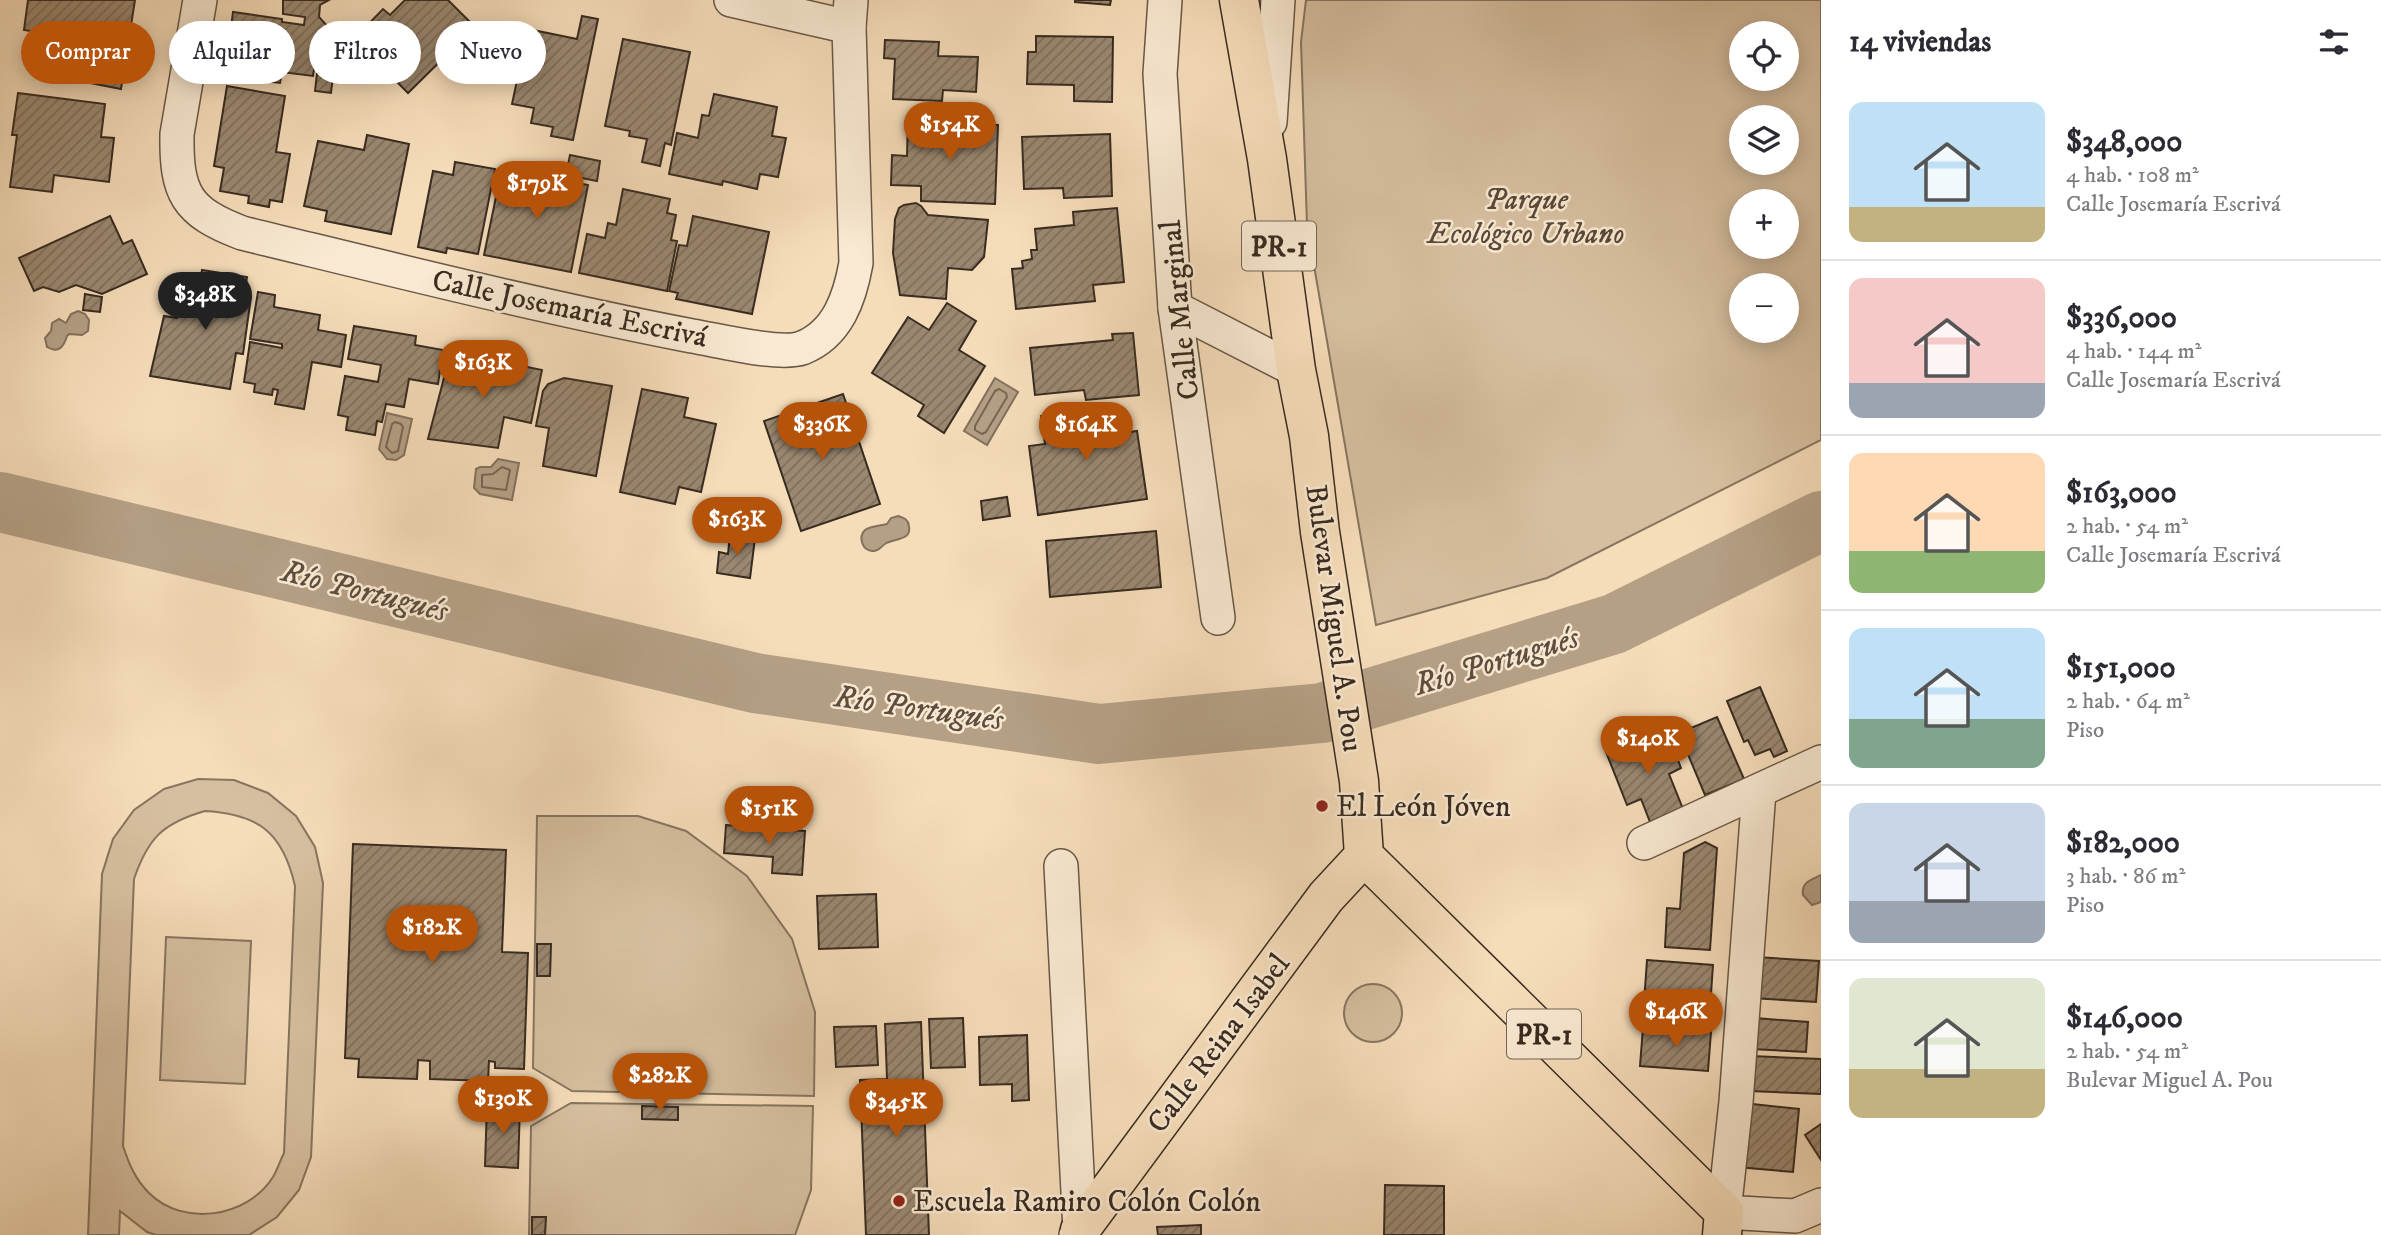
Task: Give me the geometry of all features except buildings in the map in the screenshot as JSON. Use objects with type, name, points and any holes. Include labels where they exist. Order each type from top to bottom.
[{"type":"main road","name":"Bulevar Miguel A. Pou","points":[[1240,2],[1267,159],[1296,370],[1309,436],[1359,781],[1364,856]]},
{"type":"main road","name":"PR-1","points":[[1364,856],[1723,1223]]},
{"type":"main road","name":"Calle Reina Isabel","points":[[1079,1233],[1326,897],[1364,856]]},
{"type":"street","name":"Calle Josemaría Escrivá","points":[[200,0],[177,134],[177,156],[180,181],[188,200],[204,216],[242,233],[510,298],[663,330],[789,350],[801,348],[825,335],[844,307],[856,263],[850,13]]},
{"type":"street","points":[[730,0],[850,13]]},
{"type":"street","name":"Calle Marginal","points":[[1165,0],[1160,74],[1175,308],[1218,618]]},
{"type":"street","points":[[1267,159],[1278,0]]},
{"type":"street","points":[[1175,308],[1296,370]]},
{"type":"street","points":[[1644,843],[1821,762]]},
{"type":"street","points":[[1759,791],[1736,1102],[1723,1223],[1795,1216],[1821,1205]]},
{"type":"street","points":[[1061,866],[1079,1233]]},
{"type":"green space","name":"Parque Ecológico Urbano","points":[[1306,0],[1821,0],[1821,440],[1547,578],[1376,625],[1307,225],[1301,42]]},
{"type":"green space","points":[[198,779],[234,780],[268,793],[296,816],[315,847],[323,883],[311,1157],[299,1190],[277,1217],[249,1235],[156,1235],[147,1232],[120,1211],[119,1235],[88,1235],[102,874],[113,839],[134,810],[164,789]],"holes":[[[205,811],[224,813],[254,822],[266,830],[283,852],[295,886],[284,1153],[273,1177],[262,1191],[247,1202],[231,1209],[196,1214],[163,1204],[149,1193],[133,1171],[123,1146],[134,879],[145,853],[159,834],[168,827]]]},
{"type":"green space","points":[[537,816],[638,816],[686,831],[747,876],[792,939],[815,1012],[814,1096],[572,1091],[533,1068]]},
{"type":"green space","points":[[166,937],[251,941],[245,1084],[160,1080]]},
{"type":"green space","points":[[1367,984],[1379,984],[1394,992],[1402,1007],[1402,1019],[1394,1034],[1379,1042],[1367,1042],[1352,1034],[1344,1019],[1344,1007],[1352,992]]},
{"type":"green space","points":[[571,1103],[813,1106],[811,1190],[795,1235],[529,1235],[531,1126]]},
{"type":"water","points":[[78,311],[85,314],[89,320],[88,331],[82,335],[69,334],[63,346],[58,349],[47,347],[45,338],[51,331],[52,323],[59,319],[66,323],[71,314]]},
{"type":"water","points":[[995,378],[1018,392],[987,445],[964,431]]},
{"type":"water","points":[[387,413],[412,419],[404,455],[396,460],[387,459],[379,449]]},
{"type":"water","points":[[498,459],[519,463],[512,500],[480,494],[474,488],[476,469],[491,467]]},
{"type":"water","points":[[898,516],[908,522],[909,531],[905,537],[889,542],[876,551],[864,546],[862,539],[865,530],[887,524],[891,518]]},
{"type":"water","points":[[1821,875],[1821,902],[1812,905],[1803,895],[1804,887]]},
{"type":"waterway","name":"Río Portugués","points":[[0,502],[755,683],[1099,734],[1322,713],[1614,624],[1821,521]]},
{"type":"place","name":"El León Jóven","points":[[1322,806]]},
{"type":"place","name":"Escuela Ramiro Colón Colón","points":[[899,1201]]}]
